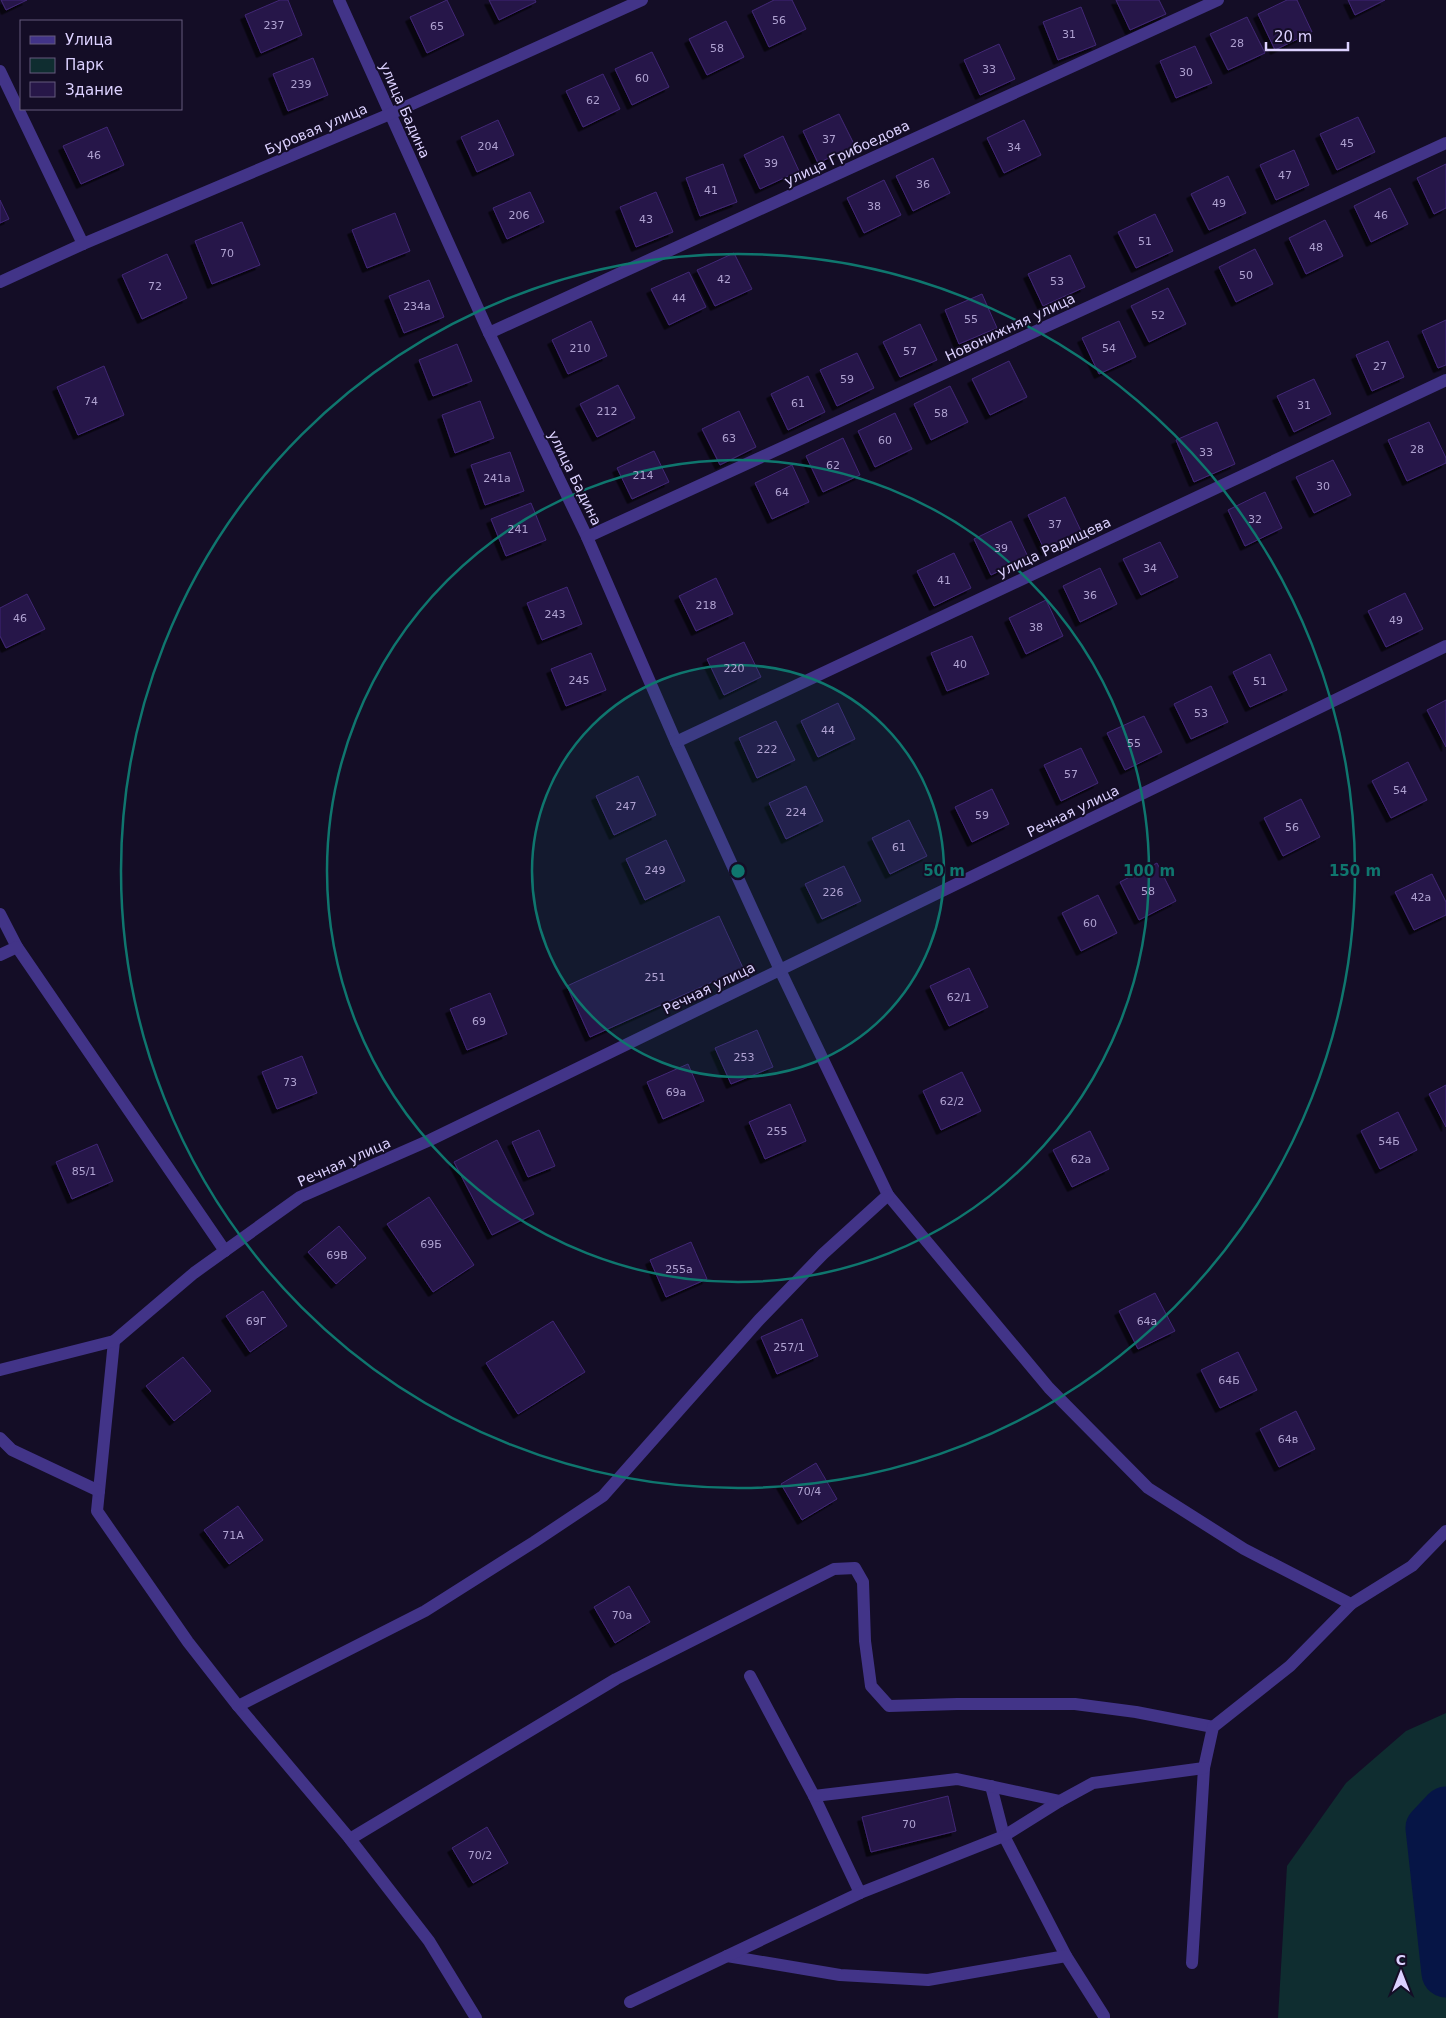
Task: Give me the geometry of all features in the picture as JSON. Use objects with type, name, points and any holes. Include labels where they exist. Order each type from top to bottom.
[{"type":"street","name":"улица Бадина","points":[[339,0],[489,333],[587,537],[676,742],[780,970],[888,1195],[1049,1388],[1148,1488],[1244,1549],[1351,1604]]},
{"type":"street","name":"Буровая улица","points":[[0,282],[83,244],[390,114],[642,0]]},
{"type":"street","name":"улица Грибоедова","points":[[489,333],[1218,0]]},
{"type":"street","points":[[0,70],[83,244]]},
{"type":"street","name":"Новонижняя улица","points":[[587,537],[1446,144]]},
{"type":"street","name":"улица Радищева","points":[[676,742],[1446,380]]},
{"type":"street","name":"Речная улица","points":[[0,1370],[114,1341],[194,1272],[300,1197],[430,1140],[1446,646]]},
{"type":"street","points":[[0,914],[17,947],[225,1250]]},
{"type":"street","points":[[0,955],[17,947]]},
{"type":"street","points":[[238,1706],[425,1611],[603,1496],[759,1320],[823,1254],[888,1195]]},
{"type":"street","points":[[114,1341],[97,1511],[188,1642],[238,1706],[350,1840],[430,1942],[476,2018]]},
{"type":"street","points":[[0,1438],[12,1450],[99,1491]]},
{"type":"street","points":[[1192,1963],[1204,1768],[1213,1728],[1290,1666],[1351,1604],[1412,1566],[1446,1532]]},
{"type":"street","points":[[350,1840],[616,1678],[834,1569],[855,1568],[863,1582],[865,1641],[871,1686],[889,1706],[1075,1704],[1136,1712],[1213,1728]]},
{"type":"street","points":[[750,1676],[814,1796],[860,1892]]},
{"type":"street","points":[[630,2002],[860,1892],[1004,1836],[1093,1783],[1204,1768]]},
{"type":"street","points":[[814,1796],[957,1779],[1060,1801]]},
{"type":"street","points":[[991,1786],[1004,1836],[1066,1956],[1104,2018]]},
{"type":"street","points":[[727,1956],[840,1975],[928,1980],[1066,1956]]},
{"type":"green space","points":[[1446,1713],[1446,2018],[1278,2018],[1287,1866],[1346,1783],[1406,1731]]},
{"type":"building","points":[[1,0],[27,0],[6,10]]},
{"type":"building","points":[[280,0],[288,0],[302,35],[261,53],[245,15]]},
{"type":"building","points":[[447,0],[464,35],[427,53],[410,17]]},
{"type":"building","points":[[489,0],[535,0],[536,2],[499,20]]},
{"type":"building","points":[[774,0],[792,0],[806,29],[769,47],[752,11]]},
{"type":"building","points":[[1116,0],[1159,0],[1166,14],[1130,30]]},
{"type":"building","points":[[1287,0],[1297,0],[1312,32],[1275,50],[1258,14]]},
{"type":"building","points":[[1348,0],[1385,0],[1355,15]]},
{"type":"building","points":[[1081,7],[1096,45],[1058,60],[1043,22]]},
{"type":"building","points":[[1247,17],[1265,53],[1228,70],[1210,34]]},
{"type":"building","points":[[726,21],[744,57],[707,75],[689,39]]},
{"type":"building","points":[[999,44],[1015,79],[980,95],[964,60]]},
{"type":"building","points":[[1195,46],[1212,83],[1176,98],[1160,61]]},
{"type":"building","points":[[652,52],[669,87],[632,105],[615,69]]},
{"type":"building","points":[[313,58],[328,95],[288,111],[273,74]]},
{"type":"building","points":[[603,74],[620,109],[583,127],[566,91]]},
{"type":"building","points":[[839,114],[855,146],[818,163],[803,131]]},
{"type":"building","points":[[1358,117],[1375,152],[1337,170],[1320,134]]},
{"type":"building","points":[[498,120],[514,155],[477,172],[461,137]]},
{"type":"building","points":[[1024,120],[1041,155],[1004,173],[987,138]]},
{"type":"building","points":[[107,127],[124,165],[81,184],[63,146]]},
{"type":"building","points":[[783,136],[799,171],[760,189],[744,155]]},
{"type":"building","points":[[1294,150],[1309,185],[1276,200],[1260,165]]},
{"type":"building","points":[[933,158],[950,193],[913,211],[896,176]]},
{"type":"building","points":[[723,164],[737,202],[700,216],[686,178]]},
{"type":"building","points":[[1446,164],[1446,208],[1434,214],[1417,178]]},
{"type":"building","points":[[1228,176],[1246,213],[1209,230],[1191,194]]},
{"type":"building","points":[[884,180],[901,215],[864,233],[847,198]]},
{"type":"building","points":[[1390,188],[1408,224],[1371,242],[1354,206]]},
{"type":"building","points":[[530,192],[544,222],[507,239],[493,208]]},
{"type":"building","points":[[656,192],[673,232],[636,247],[620,207]]},
{"type":"building","points":[[0,200],[9,219],[0,223]]},
{"type":"building","points":[[395,213],[410,251],[367,268],[352,230]]},
{"type":"building","points":[[1155,214],[1173,251],[1136,268],[1118,232]]},
{"type":"building","points":[[1325,220],[1343,256],[1306,274],[1289,238]]},
{"type":"building","points":[[242,222],[260,265],[212,284],[195,241]]},
{"type":"building","points":[[1255,249],[1273,284],[1236,302],[1219,267]]},
{"type":"building","points":[[734,253],[752,289],[715,306],[697,270]]},
{"type":"building","points":[[167,254],[187,298],[142,319],[122,275]]},
{"type":"building","points":[[1070,255],[1085,287],[1043,306],[1028,274]]},
{"type":"building","points":[[689,272],[706,307],[669,325],[651,289]]},
{"type":"building","points":[[429,280],[444,317],[404,333],[389,296]]},
{"type":"building","points":[[1168,288],[1186,324],[1149,342],[1131,306]]},
{"type":"building","points":[[982,294],[997,328],[959,344],[945,310]]},
{"type":"building","points":[[1446,320],[1446,365],[1438,368],[1422,331]]},
{"type":"building","points":[[591,321],[607,356],[568,374],[552,340]]},
{"type":"building","points":[[1119,321],[1136,357],[1099,374],[1082,338]]},
{"type":"building","points":[[920,324],[937,360],[900,377],[883,342]]},
{"type":"building","points":[[1388,341],[1404,377],[1372,391],[1356,355]]},
{"type":"building","points":[[457,344],[472,381],[433,396],[419,360]]},
{"type":"building","points":[[857,353],[874,388],[837,406],[820,370]]},
{"type":"building","points":[[1009,361],[1027,397],[990,415],[972,379]]},
{"type":"building","points":[[104,366],[124,415],[78,435],[57,387]]},
{"type":"building","points":[[808,376],[825,412],[788,430],[771,394]]},
{"type":"building","points":[[1314,379],[1331,414],[1294,432],[1277,396]]},
{"type":"building","points":[[618,385],[635,418],[597,437],[580,404]]},
{"type":"building","points":[[950,386],[968,422],[931,440],[914,404]]},
{"type":"building","points":[[480,401],[494,438],[455,453],[442,415]]},
{"type":"building","points":[[739,411],[756,447],[720,465],[702,429]]},
{"type":"building","points":[[895,413],[912,449],[875,467],[858,431]]},
{"type":"building","points":[[1217,422],[1235,464],[1194,482],[1176,440]]},
{"type":"building","points":[[1429,422],[1446,458],[1446,463],[1407,481],[1388,440]]},
{"type":"building","points":[[843,438],[860,475],[823,492],[806,456]]},
{"type":"building","points":[[654,451],[669,482],[632,499],[617,468]]},
{"type":"building","points":[[510,452],[524,491],[485,505],[471,465]]},
{"type":"building","points":[[1333,460],[1351,495],[1314,513],[1296,477]]},
{"type":"building","points":[[792,465],[809,502],[772,519],[755,483]]},
{"type":"building","points":[[1265,492],[1282,528],[1245,546],[1228,510]]},
{"type":"building","points":[[1065,497],[1082,533],[1045,551],[1028,515]]},
{"type":"building","points":[[531,503],[546,540],[506,556],[491,519]]},
{"type":"building","points":[[1011,521],[1028,557],[991,575],[974,539]]},
{"type":"building","points":[[1160,542],[1178,577],[1141,595],[1123,559]]},
{"type":"building","points":[[954,553],[971,588],[934,606],[917,571]]},
{"type":"building","points":[[1100,568],[1117,604],[1080,622],[1063,586]]},
{"type":"building","points":[[716,578],[733,614],[696,631],[679,596]]},
{"type":"building","points":[[567,587],[582,624],[542,640],[527,603]]},
{"type":"building","points":[[1405,593],[1423,629],[1386,647],[1368,611]]},
{"type":"building","points":[[27,594],[45,629],[6,648],[0,636],[0,608]]},
{"type":"building","points":[[1046,600],[1063,636],[1026,654],[1009,618]]},
{"type":"building","points":[[972,636],[989,674],[947,691],[931,653]]},
{"type":"building","points":[[744,642],[761,677],[724,695],[707,659]]},
{"type":"building","points":[[591,653],[606,690],[566,706],[551,669]]},
{"type":"building","points":[[1270,654],[1287,690],[1250,707],[1233,672]]},
{"type":"building","points":[[1211,686],[1228,722],[1191,739],[1174,704]]},
{"type":"building","points":[[1446,700],[1446,747],[1427,710]]},
{"type":"building","points":[[838,703],[855,739],[818,757],[801,721]]},
{"type":"building","points":[[1144,716],[1162,752],[1125,770],[1107,733]]},
{"type":"building","points":[[776,721],[795,760],[757,778],[739,738]]},
{"type":"building","points":[[1081,748],[1098,783],[1061,801],[1044,765]]},
{"type":"building","points":[[1408,762],[1427,800],[1391,818],[1372,781]]},
{"type":"building","points":[[638,776],[656,815],[614,835],[596,796]]},
{"type":"building","points":[[806,786],[823,821],[786,839],[769,803]]},
{"type":"building","points":[[992,789],[1009,824],[972,842],[955,807]]},
{"type":"building","points":[[1301,799],[1320,837],[1283,856],[1264,818]]},
{"type":"building","points":[[909,820],[927,856],[890,874],[872,838]]},
{"type":"building","points":[[666,840],[685,881],[645,900],[626,859]]},
{"type":"building","points":[[1157,863],[1176,901],[1139,920],[1120,882]]},
{"type":"building","points":[[844,866],[861,901],[822,919],[805,884]]},
{"type":"building","points":[[1432,874],[1446,902],[1446,915],[1414,930],[1395,892]]},
{"type":"building","points":[[1098,895],[1117,933],[1081,951],[1062,913]]},
{"type":"building","points":[[719,916],[743,968],[590,1037],[567,986]]},
{"type":"building","points":[[969,968],[988,1007],[949,1026],[930,986]]},
{"type":"building","points":[[490,993],[507,1034],[467,1050],[450,1009]]},
{"type":"building","points":[[757,1030],[773,1067],[731,1084],[715,1048]]},
{"type":"building","points":[[302,1056],[317,1093],[277,1109],[262,1072]]},
{"type":"building","points":[[688,1064],[704,1101],[663,1119],[647,1082]]},
{"type":"building","points":[[962,1072],[981,1111],[941,1130],[923,1091]]},
{"type":"building","points":[[1446,1085],[1446,1127],[1429,1094]]},
{"type":"building","points":[[790,1104],[806,1141],[765,1159],[749,1122]]},
{"type":"building","points":[[1398,1112],[1417,1150],[1380,1169],[1361,1131]]},
{"type":"building","points":[[539,1130],[555,1166],[528,1177],[512,1142]]},
{"type":"building","points":[[1090,1131],[1109,1169],[1072,1187],[1053,1150]]},
{"type":"building","points":[[497,1140],[534,1214],[492,1235],[454,1162]]},
{"type":"building","points":[[97,1144],[113,1181],[72,1199],[56,1162]]},
{"type":"building","points":[[429,1197],[474,1265],[433,1292],[387,1224]]},
{"type":"building","points":[[339,1226],[366,1258],[336,1284],[308,1252]]},
{"type":"building","points":[[691,1242],[707,1279],[666,1297],[650,1260]]},
{"type":"building","points":[[263,1291],[287,1326],[250,1352],[226,1316]]},
{"type":"building","points":[[1155,1293],[1175,1331],[1138,1349],[1119,1311]]},
{"type":"building","points":[[802,1319],[818,1356],[777,1374],[761,1337]]},
{"type":"building","points":[[553,1321],[585,1372],[518,1414],[486,1363]]},
{"type":"building","points":[[1238,1352],[1257,1390],[1220,1408],[1201,1370]]},
{"type":"building","points":[[183,1357],[211,1391],[174,1421],[146,1386]]},
{"type":"building","points":[[1296,1411],[1315,1449],[1279,1467],[1260,1429]]},
{"type":"building","points":[[816,1463],[837,1499],[802,1520],[781,1484]]},
{"type":"building","points":[[238,1506],[263,1540],[229,1564],[204,1530]]},
{"type":"building","points":[[629,1586],[650,1622],[615,1643],[594,1607]]},
{"type":"building","points":[[948,1796],[956,1831],[871,1852],[862,1817]]},
{"type":"building","points":[[487,1827],[508,1863],[473,1883],[452,1848]]},
{"type":"waterway","points":[[1446,1811],[1430,1828],[1446,1973]]}]
